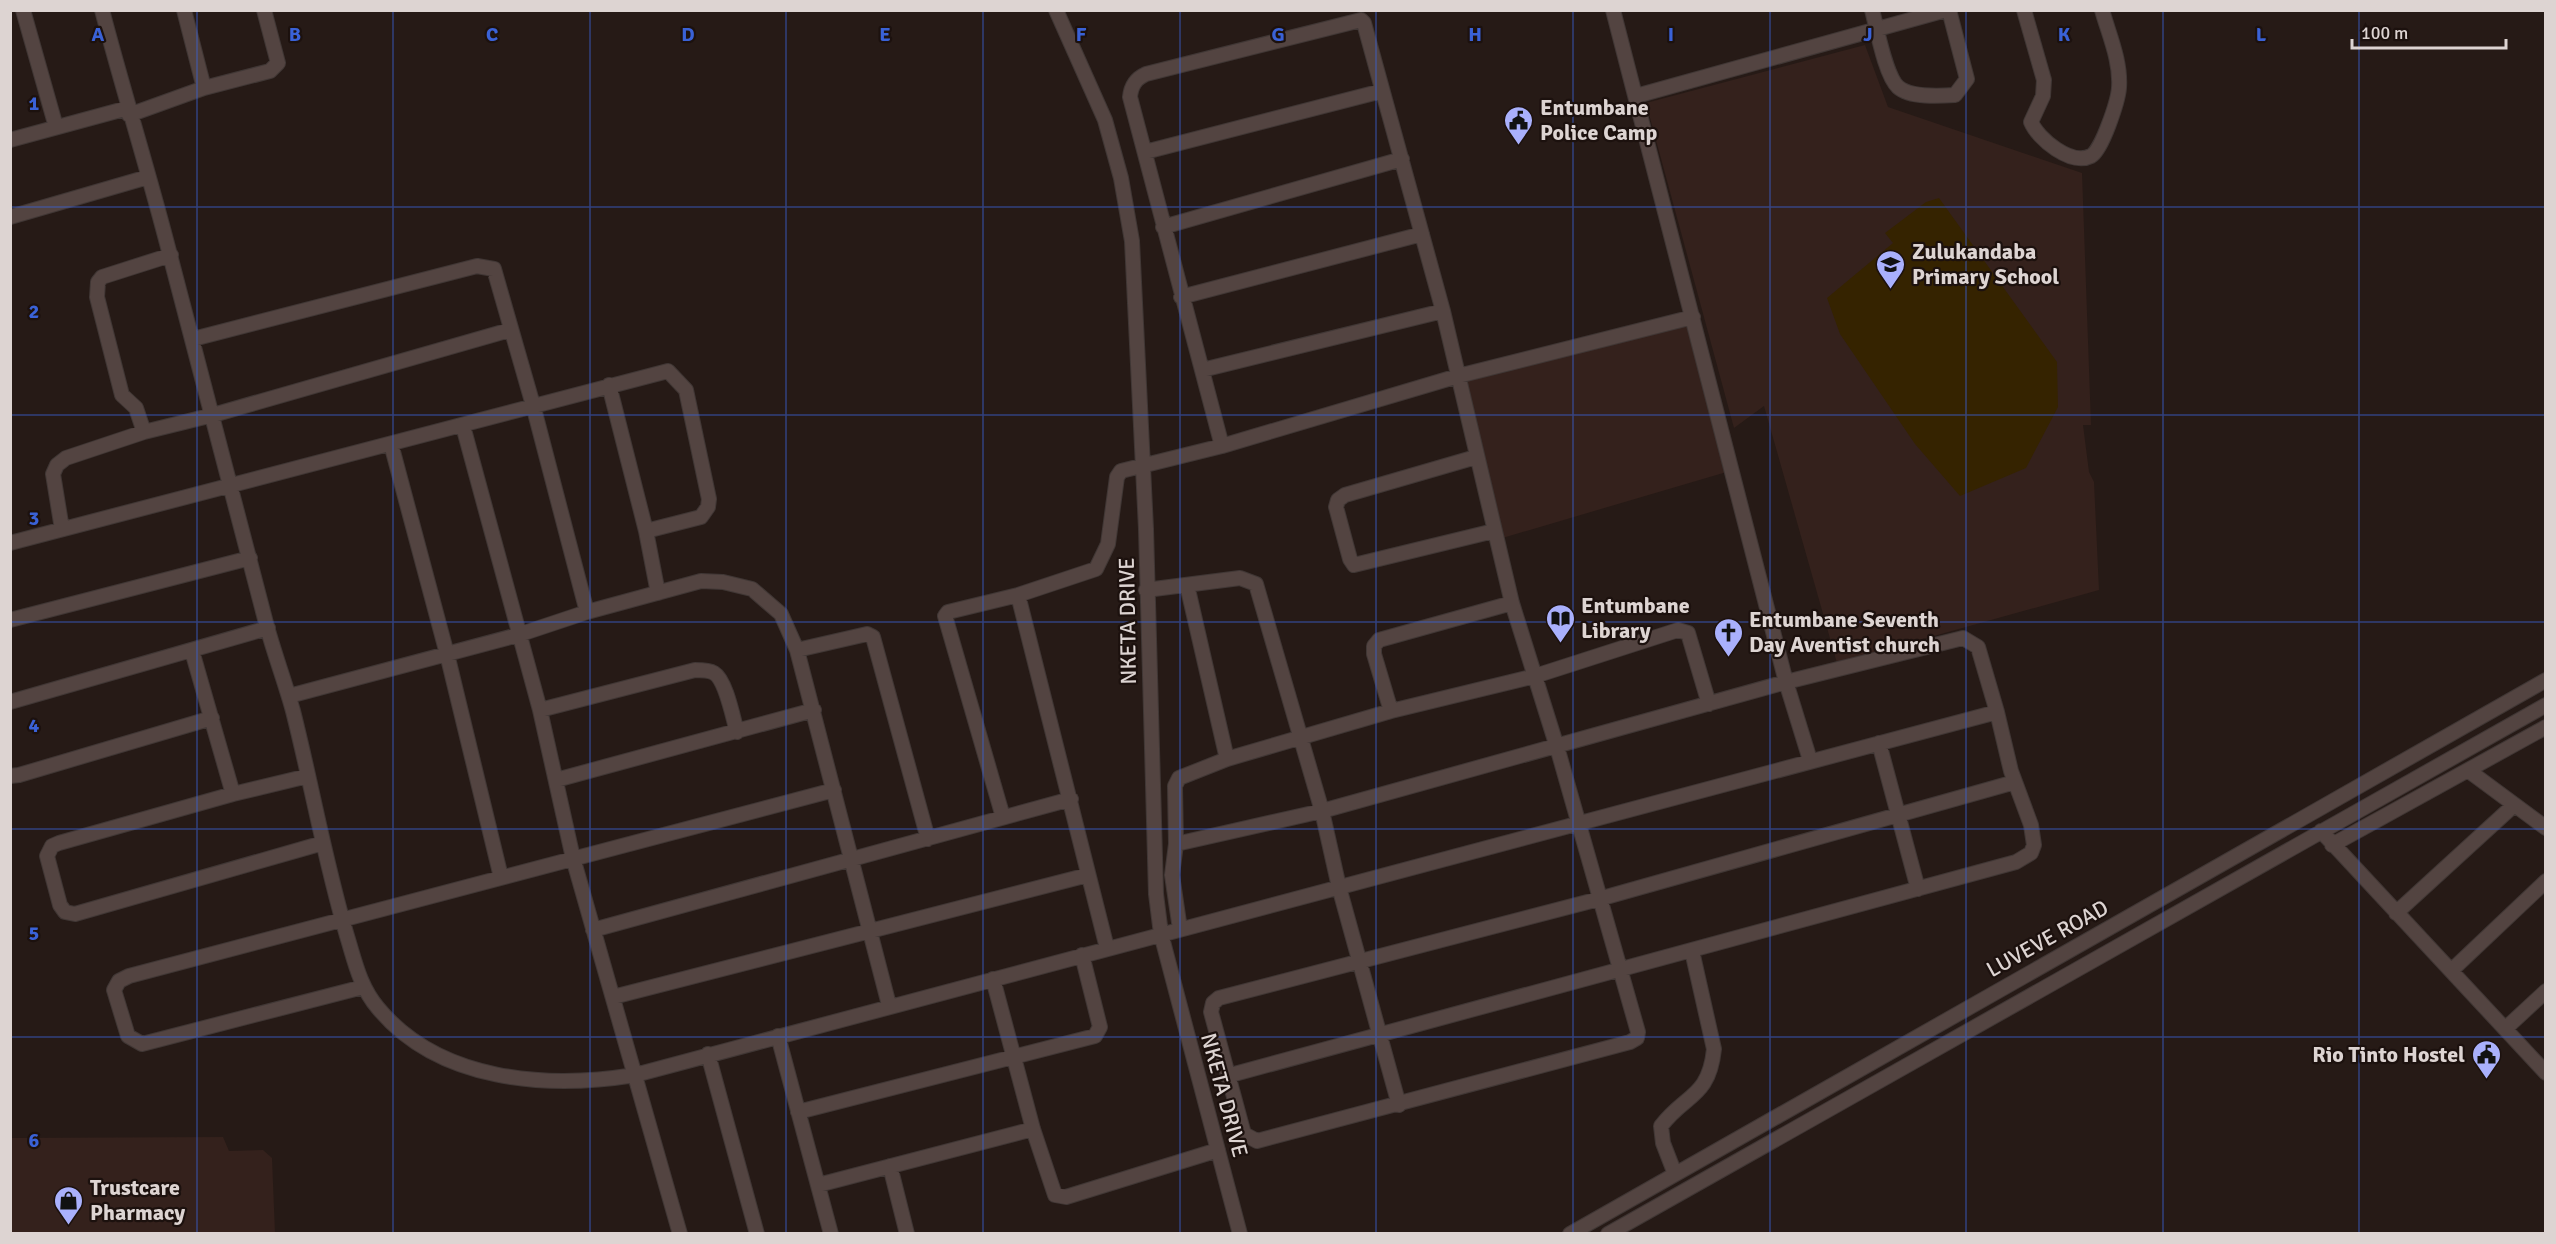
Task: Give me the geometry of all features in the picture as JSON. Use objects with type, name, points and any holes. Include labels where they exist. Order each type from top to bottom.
[{"type":"street","points":[[23,10],[56,127]]},
{"type":"street","points":[[102,10],[171,255],[268,628],[289,696],[342,919],[363,987],[378,1009],[397,1027],[435,1052],[477,1071],[550,1081],[605,1080],[635,1075],[889,1005],[1997,712]]},
{"type":"street","points":[[184,10],[204,88]]},
{"type":"street","points":[[10,140],[56,127],[129,112],[204,88],[270,71],[278,63],[264,10]]},
{"type":"street","name":"NKETA DRIVE","points":[[1056,10],[1105,120],[1121,178],[1132,241],[1143,466],[1156,894],[1161,934],[1240,1233]]},
{"type":"street","points":[[1613,10],[1786,682],[1810,760]]},
{"type":"street","points":[[1636,96],[1877,30],[1947,10],[1967,73],[1967,79],[1954,95],[1938,96],[1900,89],[1889,68],[1877,30],[1872,10]]},
{"type":"street","points":[[2024,10],[2044,80],[2043,96],[2031,122],[2035,133],[2059,151],[2082,157],[2091,156],[2100,146],[2118,93],[2116,55],[2102,10]]},
{"type":"street","points":[[1222,446],[1130,97],[1134,83],[1146,74],[1184,63],[1361,20],[1364,23],[1443,311],[1512,603],[1579,822],[1599,899],[1636,1025],[1637,1038],[1399,1105],[1257,1141],[1244,1134],[1227,1076],[1211,1012],[1212,1003],[1218,998],[1599,899],[2015,782]]},
{"type":"street","points":[[1145,152],[1382,91]]},
{"type":"street","points":[[1163,227],[1402,159]]},
{"type":"street","points":[[10,217],[148,177]]},
{"type":"street","points":[[1181,297],[1422,234]]},
{"type":"street","points":[[144,432],[136,408],[122,395],[98,297],[98,282],[102,278],[171,255]]},
{"type":"street","points":[[193,339],[481,265],[494,269],[510,330],[534,405],[587,612]]},
{"type":"street","points":[[1202,370],[1443,311]]},
{"type":"street","points":[[1003,817],[944,619],[948,612],[1018,595],[1096,569],[1108,544],[1119,473],[1222,446],[1458,376],[1692,317]]},
{"type":"street","points":[[62,529],[53,474],[57,465],[66,458],[144,432],[213,415],[510,330]]},
{"type":"street","points":[[10,543],[668,371],[687,390],[709,499],[708,507],[701,517],[646,531]]},
{"type":"street","points":[[609,385],[646,531],[658,593]]},
{"type":"street","points":[[463,426],[540,710],[573,858],[680,1233]]},
{"type":"street","points":[[391,444],[447,654],[501,877]]},
{"type":"street","points":[[1476,457],[1345,495],[1338,500],[1336,507],[1350,560],[1354,565],[1494,531]]},
{"type":"street","points":[[10,620],[250,558]]},
{"type":"street","points":[[1146,591],[1240,578],[1256,584],[1322,811],[1339,887],[1399,1105]]},
{"type":"street","points":[[289,696],[518,635],[587,612],[701,581],[723,582],[752,589],[782,614],[797,650],[872,930],[889,1005]]},
{"type":"street","points":[[1187,585],[1227,759]]},
{"type":"street","points":[[1018,595],[1107,948]]},
{"type":"street","points":[[1391,711],[1374,654],[1374,646],[1379,640],[1512,603]]},
{"type":"street","points":[[10,702],[268,628]]},
{"type":"street","points":[[1180,929],[1172,875],[1176,844],[1176,781],[1183,776],[1227,759],[1302,739],[1391,711],[1535,676],[1682,629],[1688,633],[1709,704]]},
{"type":"street","points":[[797,650],[867,634],[873,637],[928,839]]},
{"type":"street","points":[[1176,844],[1322,811],[1786,682],[1963,638],[1978,647],[2015,782],[2031,825],[2034,845],[2031,853],[2016,862],[1227,1076]]},
{"type":"street","points":[[192,651],[233,794]]},
{"type":"street","points":[[540,710],[695,670],[705,670],[712,671],[721,678],[737,732]]},
{"type":"street","name":"LUVEVE ROAD","points":[[1570,1233],[2546,680]]},
{"type":"street","name":"LUVEVE ROAD","points":[[1608,1233],[2546,705]]},
{"type":"street","points":[[556,780],[814,710]]},
{"type":"street","points":[[10,776],[19,776],[212,718]]},
{"type":"street","points":[[2332,845],[2546,727]]},
{"type":"street","points":[[1879,743],[1918,889]]},
{"type":"street","points":[[2469,771],[2513,806],[2546,828]]},
{"type":"street","points":[[308,776],[233,794],[52,846],[47,856],[60,906],[65,912],[75,914],[323,843]]},
{"type":"street","points":[[363,987],[142,1044],[128,1036],[114,990],[119,981],[129,976],[834,789]]},
{"type":"street","points":[[593,930],[1071,799]]},
{"type":"street","points":[[2396,913],[2513,806]]},
{"type":"street","points":[[2321,831],[2546,1073]]},
{"type":"street","points":[[613,997],[1088,875]]},
{"type":"street","points":[[2452,970],[2546,881]]},
{"type":"street","points":[[1675,1174],[1663,1143],[1661,1126],[1702,1087],[1713,1064],[1714,1049],[1692,951]]},
{"type":"street","points":[[798,1112],[1097,1034],[1100,1027],[1082,955]]},
{"type":"street","points":[[993,979],[1033,1129],[1052,1191],[1059,1197],[1066,1197],[1218,1150]]},
{"type":"street","points":[[2505,1029],[2546,992]]},
{"type":"street","points":[[778,1036],[831,1233]]},
{"type":"street","points":[[708,1054],[757,1233]]},
{"type":"street","points":[[818,1185],[1033,1129]]},
{"type":"street","points":[[890,1166],[907,1233]]},
{"type":"shaded area","name":"Zulukandaba Primary School","points":[[1865,45],[1888,107],[2082,173],[2091,425],[2083,425],[2089,472],[2094,482],[2099,590],[1837,663],[1764,406],[1734,428],[1646,103]]},
{"type":"shaded area","points":[[1939,198],[2057,362],[2058,407],[2026,468],[1960,496],[1915,444],[1840,334],[1827,298],[1893,243],[1885,233],[1926,202]]},
{"type":"shaded area","points":[[1691,319],[1730,471],[1499,539],[1461,378]]},
{"type":"shaded area","points":[[223,1137],[229,1151],[263,1150],[272,1158],[275,1233],[11,1233],[11,1138]]},
{"type":"place","name":"Entumbane Police Camp","points":[[1519,146]]},
{"type":"place","name":"Zulukandaba Primary School","points":[[1891,290]]},
{"type":"place","name":"Entumbane Library","points":[[1560,644]]},
{"type":"place","name":"Entumbane Seventh Day Aventist church","points":[[1728,658]]},
{"type":"place","name":"Rio Tinto Hostel","points":[[2486,1080]]},
{"type":"place","name":"Trustcare Pharmacy","points":[[69,1226]]}]
